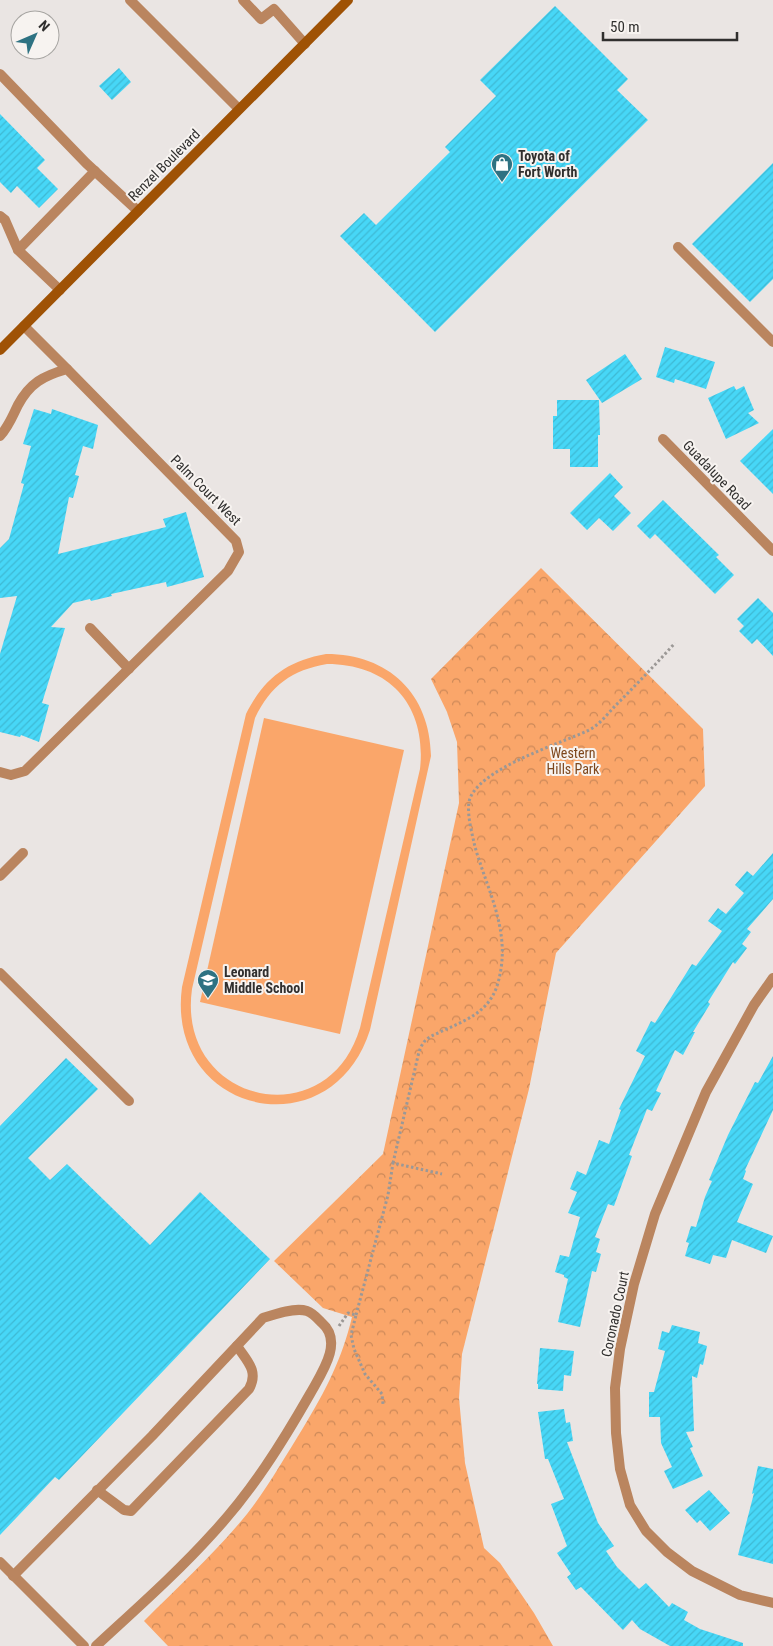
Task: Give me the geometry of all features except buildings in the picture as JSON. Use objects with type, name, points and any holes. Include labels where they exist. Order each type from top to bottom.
[{"type":"street","points":[[130,0],[239,109]]},
{"type":"street","points":[[243,0],[261,19],[274,9],[305,44]]},
{"type":"street","name":"Renzel Boulevard","points":[[0,350],[348,0]]},
{"type":"street","points":[[0,74],[95,171],[138,211]]},
{"type":"street","points":[[18,250],[95,171]]},
{"type":"street","points":[[0,216],[5,220],[18,250],[60,290]]},
{"type":"street","points":[[678,247],[773,342]]},
{"type":"street","name":"Palm Court West","points":[[0,772],[11,775],[25,771],[228,571],[239,552],[236,541],[24,326]]},
{"type":"street","points":[[0,436],[9,426],[18,405],[31,386],[47,375],[67,370]]},
{"type":"street","name":"Guadalupe Road","points":[[662,439],[773,552]]},
{"type":"street","points":[[90,628],[129,669]]},
{"type":"street","points":[[0,876],[24,853]]},
{"type":"street","points":[[0,973],[129,1101]]},
{"type":"street","name":"Coronado Court","points":[[773,978],[754,1005],[706,1092],[655,1214],[634,1284],[620,1349],[615,1388],[616,1433],[620,1469],[630,1505],[646,1531],[667,1552],[692,1572],[740,1595],[773,1603]]},
{"type":"street","points":[[13,1576],[152,1436],[263,1318],[286,1311],[306,1310],[327,1327],[332,1336],[332,1345],[326,1365],[290,1429],[249,1491],[213,1534],[96,1646]]},
{"type":"street","points":[[97,1490],[124,1510],[131,1511],[250,1389],[254,1372],[237,1346]]},
{"type":"street","points":[[0,1562],[84,1646]]},
{"type":"path","points":[[383,1404],[382,1394],[365,1374],[354,1349],[351,1335],[388,1195],[393,1163],[418,1056],[422,1044],[426,1040],[475,1016],[482,1010],[493,994],[502,964],[502,933],[472,836],[469,812],[473,793],[486,779],[504,767],[593,728],[675,643]]},
{"type":"path","points":[[393,1163],[442,1174]]},
{"type":"path","points":[[332,1336],[348,1313],[356,1315]]},
{"type":"green space","name":"Western Hills Park","points":[[541,568],[703,729],[705,786],[556,953],[529,1089],[462,1354],[459,1398],[465,1463],[484,1548],[500,1563],[534,1613],[553,1646],[168,1646],[144,1621],[210,1555],[255,1504],[319,1401],[332,1374],[348,1332],[352,1317],[323,1308],[274,1261],[383,1154],[459,803],[457,742],[447,712],[431,679]]},
{"type":"green space","points":[[326,654],[349,656],[369,661],[387,670],[402,682],[414,696],[423,714],[429,734],[431,756],[370,1030],[350,1068],[322,1093],[289,1103],[255,1102],[224,1089],[199,1064],[184,1030],[182,987],[246,714],[261,690],[278,673],[312,657]],"holes":[[[327,664],[349,666],[369,672],[386,681],[400,693],[410,708],[417,726],[421,746],[420,769],[360,1028],[343,1063],[318,1084],[288,1094],[258,1092],[229,1080],[207,1059],[193,1028],[192,989],[255,718],[268,696],[293,675],[303,670]]]},
{"type":"green space","points":[[264,718],[404,750],[340,1034],[200,1002]]},
{"type":"place","name":"Toyota of Fort Worth","points":[[502,183]]},
{"type":"place","name":"Leonard Middle School","points":[[208,999]]}]
